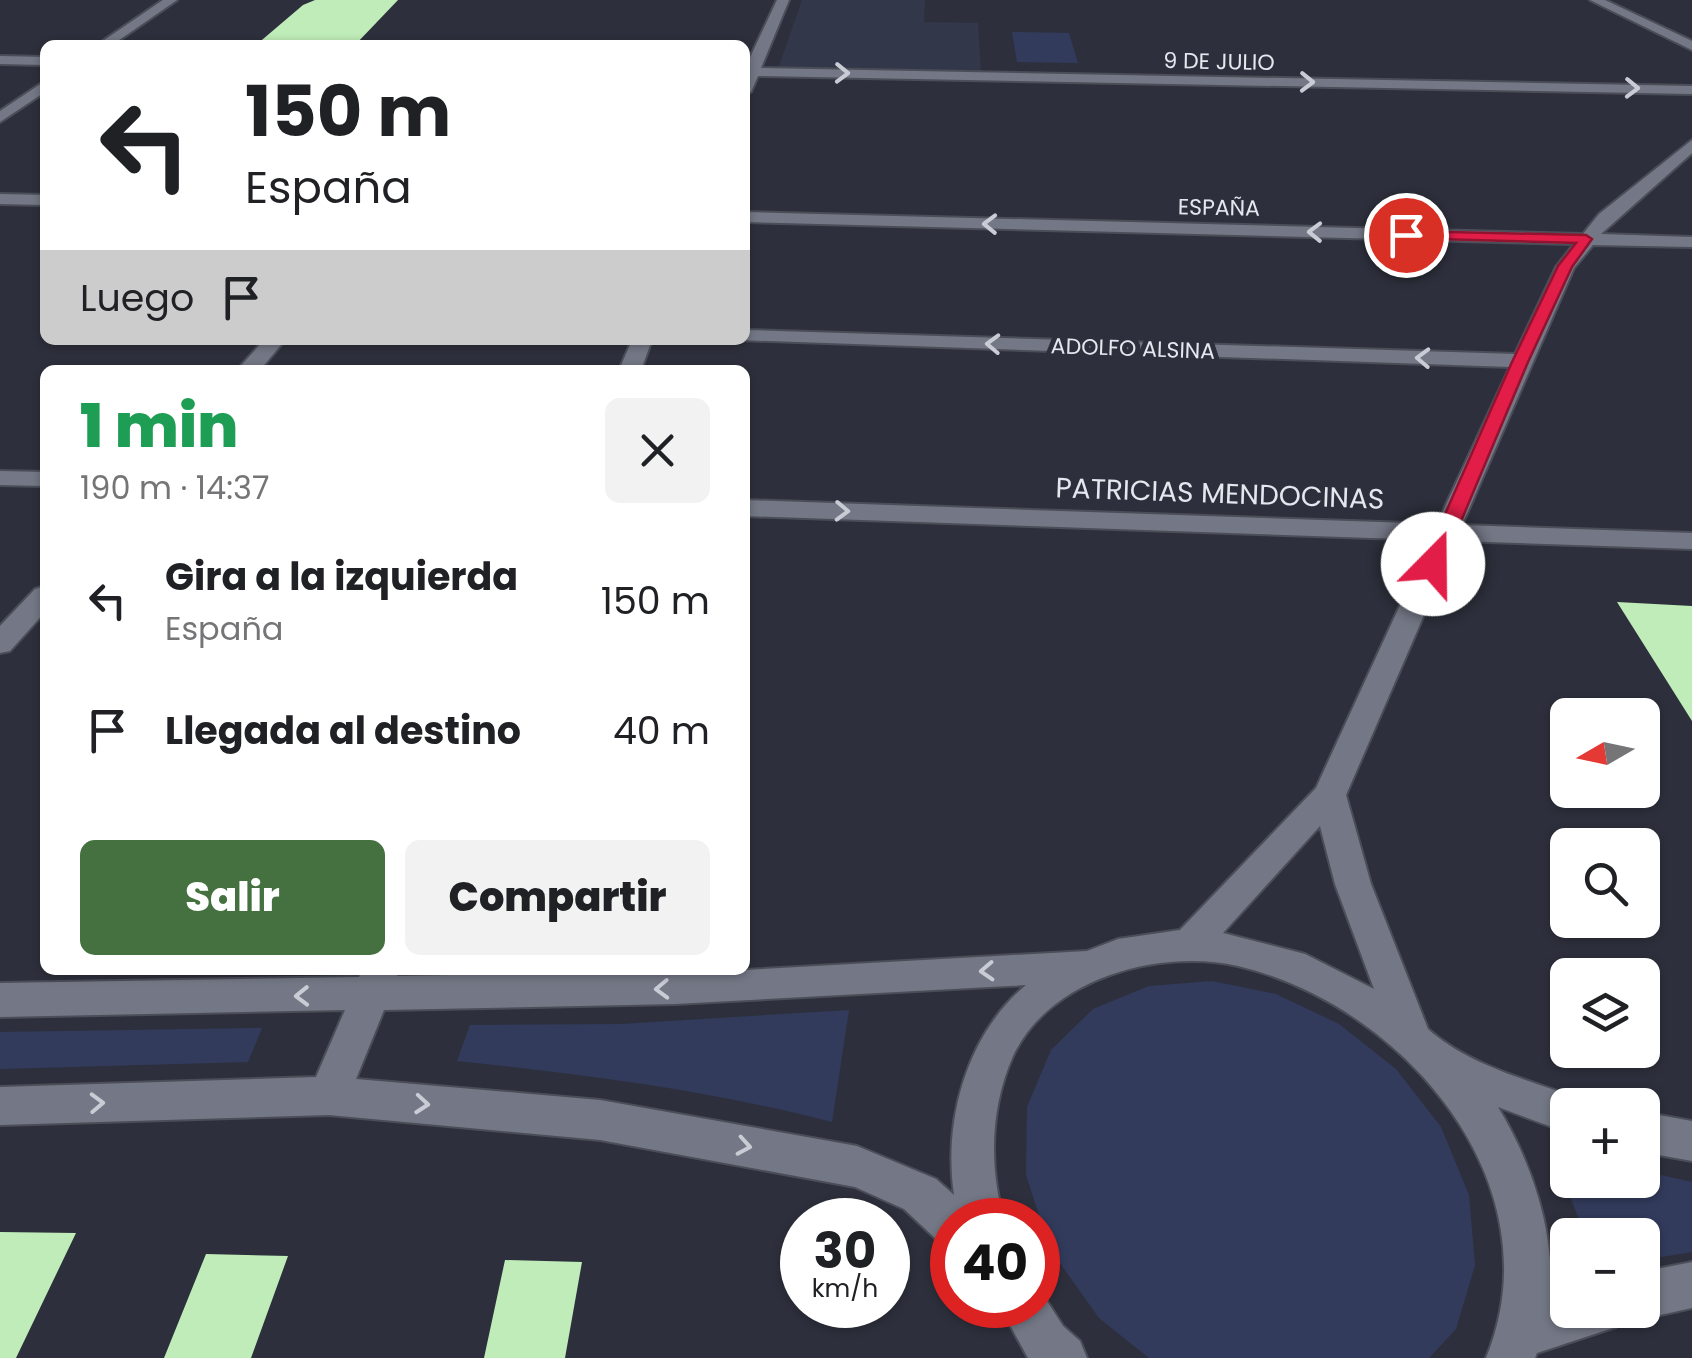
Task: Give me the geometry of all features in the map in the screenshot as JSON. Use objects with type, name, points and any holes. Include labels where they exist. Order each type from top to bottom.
[{"type":"street","points":[[111,40],[171,0]]},
{"type":"street","points":[[750,70],[783,0]]},
{"type":"street","points":[[1596,0],[1692,46]]},
{"type":"street","points":[[0,60],[40,60]]},
{"type":"street","name":"9 DE JULIO","points":[[750,72],[1692,90]]},
{"type":"street","points":[[0,118],[40,89]]},
{"type":"street","points":[[1189,945],[1329,794],[1565,266],[1605,218],[1692,145]]},
{"type":"street","points":[[0,200],[40,200]]},
{"type":"street","name":"ESPAÑA","points":[[750,218],[1692,242]]},
{"type":"street","name":"ADOLFO ALSINA","points":[[750,336],[1520,362]]},
{"type":"street","points":[[252,365],[270,345]]},
{"type":"street","points":[[0,478],[40,479]]},
{"type":"street","name":"PATRICIAS MENDOCINAS","points":[[750,508],[1692,541]]},
{"type":"street","points":[[0,644],[40,600]]},
{"type":"street","points":[[1329,794],[1353,884],[1420,1045],[1478,1113],[1513,1183],[1529,1258],[1516,1346]]},
{"type":"street","points":[[0,1000],[376,983],[675,988],[1084,966],[1134,950],[1189,945],[1236,950],[1283,962],[1349,991],[1420,1045],[1500,1088],[1550,1107]]},
{"type":"street","points":[[979,1198],[972,1149],[977,1098],[1000,1041],[1036,997],[1084,966]]},
{"type":"street","points":[[329,1096],[376,983]]},
{"type":"street","points":[[0,1106],[329,1096],[600,1120],[857,1167],[920,1194],[930,1203]]},
{"type":"street","points":[[1660,1135],[1692,1141]]},
{"type":"street","points":[[1660,1292],[1692,1285]]},
{"type":"street","points":[[1516,1346],[1558,1328]]},
{"type":"shaded area","points":[[802,0],[925,0],[924,22],[978,23],[981,73],[778,69]]},
{"type":"shaded area","points":[[1012,32],[1069,33],[1078,63],[1017,62]]},
{"type":"shaded area","points":[[1212,981],[1276,994],[1339,1024],[1396,1069],[1441,1127],[1469,1195],[1475,1265],[1456,1329],[1429,1358],[1149,1358],[1099,1318],[1060,1263],[1060,1198],[1033,1198],[1026,1175],[1027,1107],[1051,1050],[1093,1009],[1149,986]]},
{"type":"shaded area","points":[[849,1010],[832,1122],[646,1084],[457,1061],[470,1025],[622,1024]]},
{"type":"shaded area","points":[[262,1028],[248,1062],[0,1069],[0,1032]]},
{"type":"shaded area","points":[[1660,1175],[1692,1182],[1692,1252],[1660,1257],[1660,1218],[1578,1218],[1571,1198],[1660,1198]]},
{"type":"building","points":[[315,0],[398,0],[360,40],[262,40],[303,5]]},
{"type":"building","points":[[1617,602],[1692,606],[1692,721]]},
{"type":"building","points":[[0,1232],[76,1233],[16,1358],[0,1358]]},
{"type":"building","points":[[206,1254],[288,1256],[251,1358],[164,1358]]},
{"type":"building","points":[[505,1260],[582,1262],[565,1358],[484,1358]]},
{"type":"route","points":[[1406,235],[1586,239],[1565,266],[1433,564]]}]
